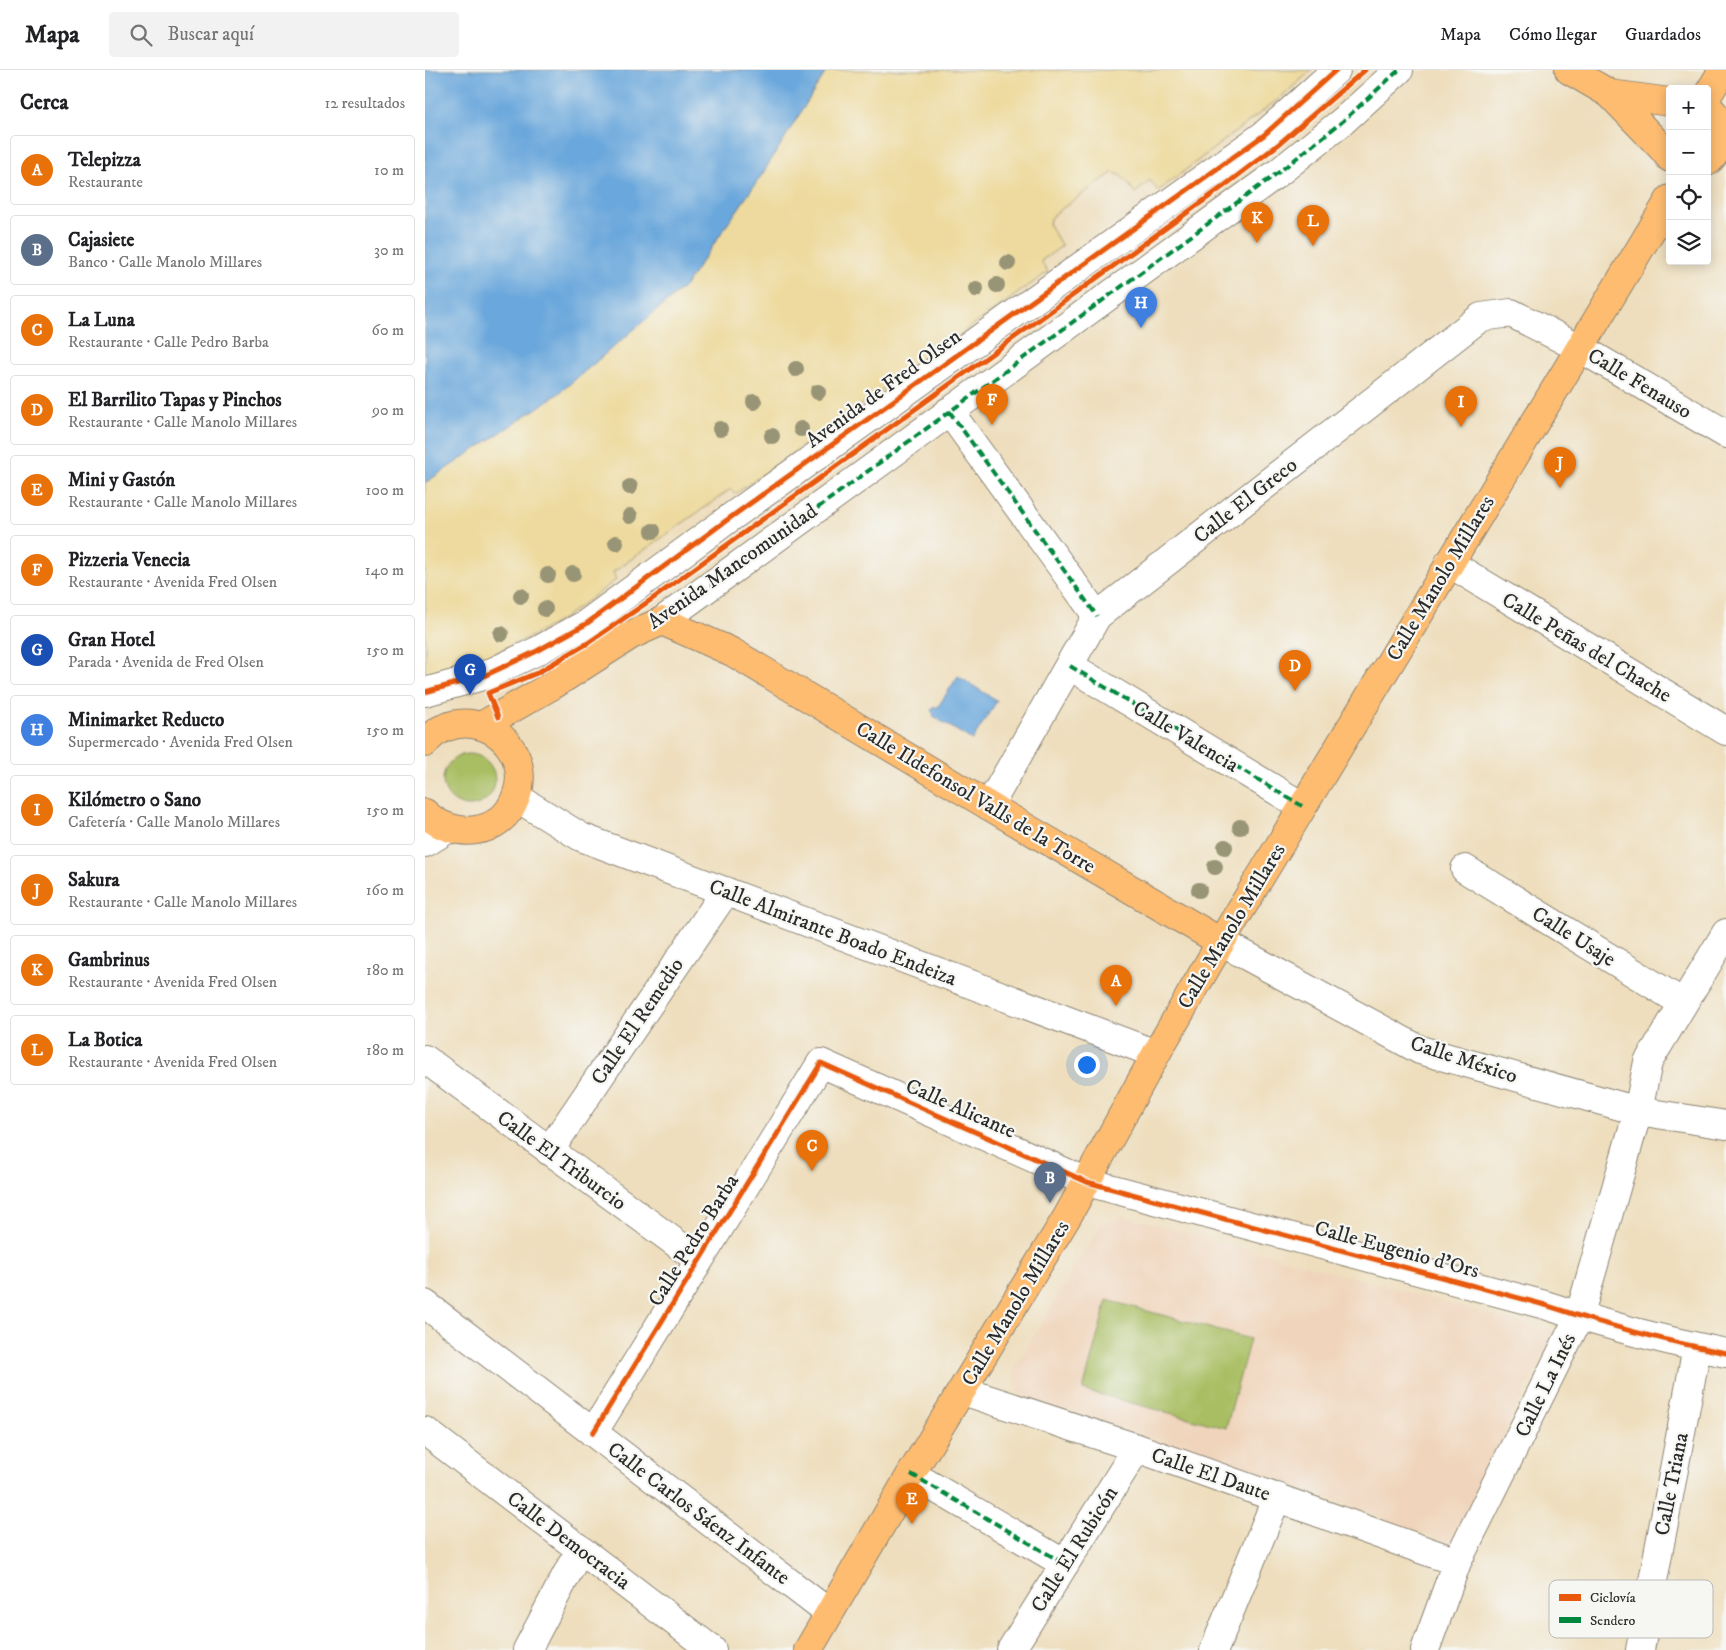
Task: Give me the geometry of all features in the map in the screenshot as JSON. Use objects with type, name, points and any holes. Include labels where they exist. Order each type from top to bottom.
[{"type":"main road","points":[[1569,70],[1610,94],[1666,101]]},
{"type":"main road","points":[[1711,90],[1723,70]]},
{"type":"main road","points":[[1610,94],[1666,173]]},
{"type":"main road","points":[[1666,117],[1660,125],[1659,136],[1666,169]]},
{"type":"main road","name":"Calle Manolo Millares","points":[[808,1650],[911,1474],[963,1391],[1087,1182],[1156,1054],[1221,942],[1580,348],[1666,175]]},
{"type":"main road","name":"Calle Ildefonsol Valls de la Torre","points":[[662,621],[732,652],[1221,942]]},
{"type":"main road","name":"Avenida Mancomunidad","points":[[483,726],[560,681],[631,635],[662,621]]},
{"type":"main road","points":[[425,813],[435,822],[448,829],[466,832],[482,829],[506,814],[516,797],[520,776],[517,760],[510,745],[499,734],[483,726],[464,723],[447,726],[426,740]]},
{"type":"street","name":"Avenida de Fred Olsen","points":[[425,692],[486,675],[537,651],[586,624],[727,520],[1264,135],[1336,70]]},
{"type":"street","name":"Avenida Mancomunidad","points":[[662,621],[1279,172],[1343,121],[1399,70]]},
{"type":"street","name":"Calle El Greco","points":[[989,806],[1097,616],[1481,317],[1511,312],[1580,348]]},
{"type":"street","name":"Calle Fenauso","points":[[1580,348],[1726,434]]},
{"type":"street","points":[[949,411],[1097,616]]},
{"type":"street","name":"Calle Peñas del Chache","points":[[1449,563],[1726,731]]},
{"type":"street","name":"Calle Valencia","points":[[1070,666],[1302,806]]},
{"type":"street","name":"Calle Almirante Boado Endeiza","points":[[516,797],[581,837],[1156,1054]]},
{"type":"street","points":[[425,843],[448,829]]},
{"type":"street","name":"Calle Usaje","points":[[1465,868],[1683,1003]]},
{"type":"street","name":"Calle El Remedio","points":[[549,1151],[725,891]]},
{"type":"street","name":"Calle La Inés","points":[[1425,1650],[1457,1562],[1579,1317],[1639,1111],[1648,1062],[1726,933]]},
{"type":"street","name":"Calle México","points":[[1221,942],[1420,1050],[1639,1111],[1726,1125]]},
{"type":"street","name":"Calle El Triburcio","points":[[425,1059],[699,1260]]},
{"type":"street","name":"Calle Alicante","points":[[821,1064],[1087,1182]]},
{"type":"street","name":"Calle Pedro Barba","points":[[593,1433],[821,1064]]},
{"type":"street","name":"Calle Eugenio d'Ors","points":[[1087,1182],[1535,1303],[1579,1317],[1697,1347]]},
{"type":"street","name":"Calle Carlos Sáenz Infante","points":[[425,1304],[829,1613]]},
{"type":"street","points":[[1697,1347],[1726,1353]]},
{"type":"street","name":"Calle Triana","points":[[1653,1580],[1697,1347]]},
{"type":"street","name":"Calle El Daute","points":[[963,1391],[1137,1448],[1457,1562]]},
{"type":"street","name":"Calle Democracia","points":[[425,1431],[712,1650]]},
{"type":"street","name":"Calle El Rubicón","points":[[1011,1650],[1137,1448]]},
{"type":"street","points":[[911,1474],[1065,1564]]},
{"type":"street","points":[[1214,1650],[1277,1498]]},
{"type":"street","points":[[527,1650],[580,1549]]},
{"type":"shaded area","points":[[1124,1216],[1555,1332],[1449,1543],[1260,1474],[1018,1394],[1013,1371],[1101,1224]]},
{"type":"green space","points":[[469,754],[479,756],[487,762],[493,770],[495,780],[493,790],[487,798],[479,804],[469,806],[459,804],[451,798],[445,790],[443,780],[445,770],[451,762],[459,756]]},
{"type":"green space","points":[[1107,1300],[1250,1339],[1226,1428],[1083,1390]]},
{"type":"sand","points":[[827,70],[1312,70],[1281,97],[1158,191],[1150,180],[1135,193],[1123,177],[1112,173],[1053,215],[1049,225],[1062,246],[1041,261],[1048,272],[735,494],[731,489],[613,572],[616,580],[564,618],[536,634],[489,656],[425,675],[425,483],[558,394],[684,287],[763,173]]},
{"type":"water","points":[[425,70],[827,70],[763,173],[684,287],[558,394],[425,483]]},
{"type":"water","points":[[958,676],[997,701],[972,740],[933,716],[934,714],[931,711],[934,706],[937,708]]},
{"type":"marked path","points":[[662,621],[1279,172],[1343,121],[1399,70]]},
{"type":"marked path","points":[[949,411],[1097,616]]},
{"type":"marked path","points":[[1070,666],[1302,806]]},
{"type":"marked path","points":[[911,1474],[1065,1564]]},
{"type":"cycle path","points":[[425,692],[486,675],[537,651],[586,624],[727,520],[1264,135],[1336,70]]},
{"type":"cycle path","points":[[498,717],[488,693],[537,673],[588,643],[655,597],[1224,186],[1279,144],[1365,70]]},
{"type":"cycle path","points":[[593,1433],[821,1063],[1087,1182],[1545,1305],[1635,1332],[1726,1353]]},
{"type":"place","name":"Gambrinus","points":[[1257,243]]},
{"type":"place","name":"La Botica","points":[[1313,246]]},
{"type":"place","name":"Minimarket Reducto","points":[[1141,328]]},
{"type":"place","name":"Pizzeria Venecia","points":[[992,425]]},
{"type":"place","name":"Kilómetro 0 Sano","points":[[1461,427]]},
{"type":"place","name":"Sakura","points":[[1560,488]]},
{"type":"place","name":"El Barrilito Tapas y Pinchos","points":[[1295,691]]},
{"type":"place","name":"Gran Hotel","points":[[470,695]]},
{"type":"place","name":"Telepizza","points":[[1116,1006]]},
{"type":"place","name":"La Luna","points":[[812,1171]]},
{"type":"place","name":"Cajasiete","points":[[1050,1203]]},
{"type":"place","name":"Mini y Gastón","points":[[912,1524]]}]
